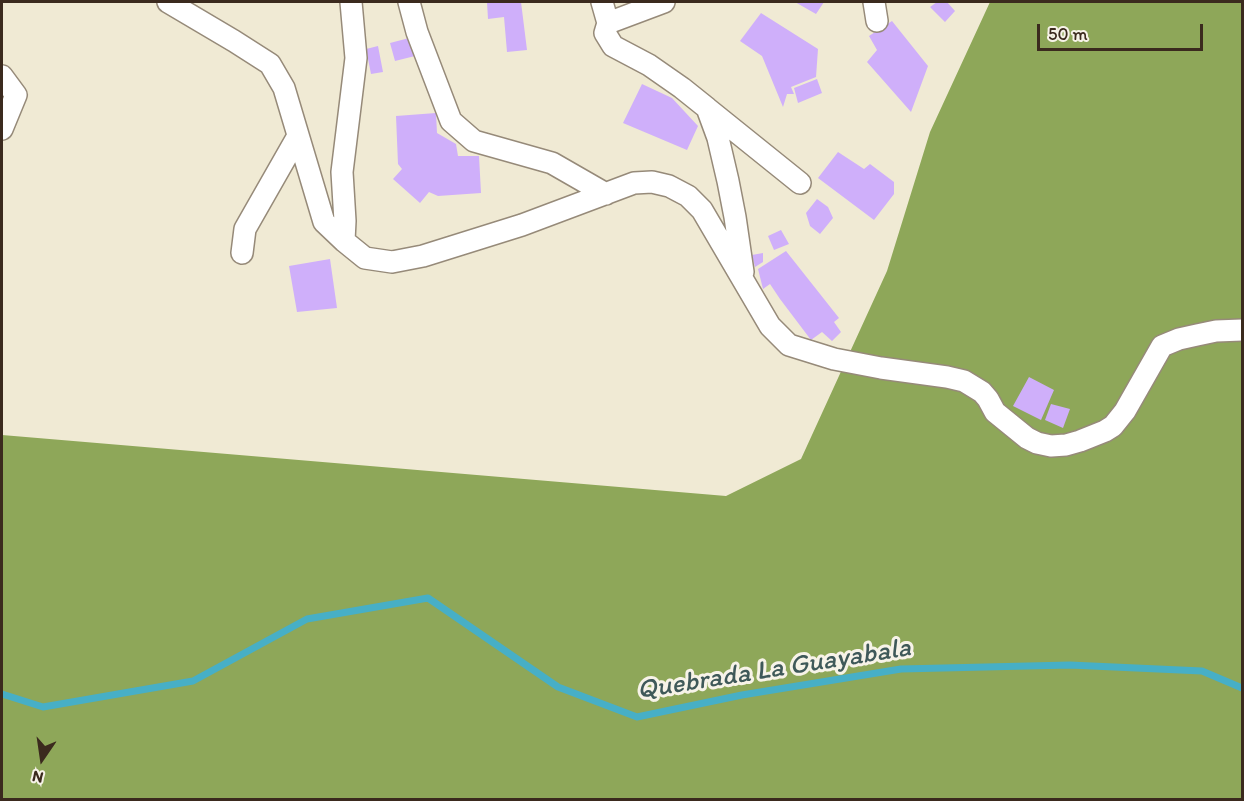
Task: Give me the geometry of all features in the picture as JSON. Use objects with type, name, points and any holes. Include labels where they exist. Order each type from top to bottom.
[{"type":"street","points":[[168,2],[270,64],[284,88],[324,222],[365,258],[392,261],[423,256],[522,225],[634,183],[652,182],[669,186],[688,196],[702,210],[771,326],[789,345],[834,359],[964,381],[982,392],[995,412],[1027,438],[1051,446],[1080,441],[1113,426],[1125,411],[1162,346],[1179,339],[1216,331],[1242,330]]},
{"type":"street","points":[[410,2],[417,32],[451,121],[474,141],[552,163],[606,194]]},
{"type":"street","points":[[602,2],[608,23],[604,33],[613,46],[649,65],[682,88],[800,183]]},
{"type":"street","points":[[608,23],[664,2]]},
{"type":"street","points":[[344,241],[342,172],[356,58],[348,5]]},
{"type":"street","points":[[2,76],[16,95],[2,129]]},
{"type":"street","points":[[707,108],[718,138],[735,217],[744,281]]},
{"type":"street","points":[[242,253],[245,229],[298,136]]},
{"type":"green space","points":[[990,2],[1242,2],[1242,799],[2,799],[2,435],[726,496],[801,459],[887,271],[930,132]]},
{"type":"building","points":[[487,2],[521,2],[527,50],[507,52],[504,17],[488,19]]},
{"type":"building","points":[[795,2],[824,2],[816,14]]},
{"type":"building","points":[[937,2],[947,2],[955,11],[945,22],[930,7]]},
{"type":"building","points":[[761,13],[818,49],[816,77],[791,87],[794,94],[787,94],[783,107],[762,56],[740,41]]},
{"type":"building","points":[[892,21],[928,66],[911,112],[867,62],[877,50],[869,36]]},
{"type":"building","points":[[413,37],[419,55],[395,61],[390,43]]},
{"type":"building","points":[[378,46],[383,72],[371,74],[366,49]]},
{"type":"building","points":[[817,79],[822,93],[798,103],[794,88]]},
{"type":"building","points":[[642,84],[672,98],[698,126],[687,150],[623,123]]},
{"type":"building","points":[[436,113],[437,133],[456,144],[458,156],[479,156],[481,193],[438,196],[429,192],[420,203],[393,179],[402,169],[398,164],[396,116]]},
{"type":"building","points":[[838,152],[864,169],[870,164],[894,182],[894,194],[874,220],[818,178]]},
{"type":"building","points":[[817,199],[828,207],[833,218],[820,234],[810,226],[806,213]]},
{"type":"building","points":[[781,230],[789,244],[774,250],[768,236]]},
{"type":"building","points":[[786,251],[839,318],[834,322],[841,332],[832,341],[822,332],[811,340],[770,284],[763,289],[758,269]]},
{"type":"building","points":[[763,253],[763,262],[755,267],[752,255]]},
{"type":"building","points":[[330,259],[337,308],[297,312],[289,266]]},
{"type":"building","points":[[1029,377],[1054,390],[1041,420],[1013,406]]},
{"type":"building","points":[[1051,404],[1070,409],[1063,428],[1045,420]]},
{"type":"waterway","name":"Quebrada La Guayabala","points":[[2,694],[43,707],[193,681],[307,619],[428,598],[558,687],[637,717],[742,695],[901,669],[1070,665],[1202,671],[1242,688]]}]
